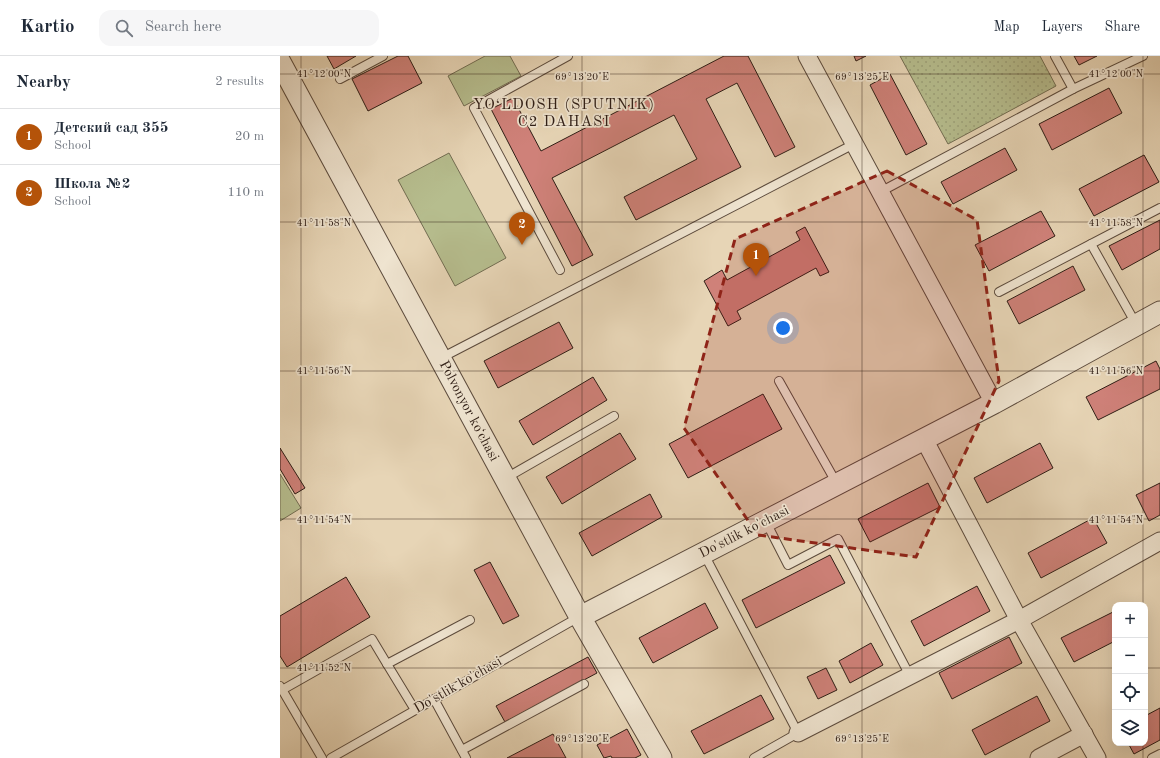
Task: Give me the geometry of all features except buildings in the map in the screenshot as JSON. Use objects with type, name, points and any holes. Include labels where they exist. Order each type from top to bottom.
[{"type":"street","points":[[807,56],[994,403]]},
{"type":"street","name":"Polvonyor koʻchasi","points":[[280,62],[580,617],[661,758]]},
{"type":"street","name":"Do'stlik ko'chasi","points":[[580,617],[994,403],[1160,312]]},
{"type":"street","points":[[924,439],[1019,620],[1097,758]]},
{"type":"street","points":[[798,732],[1019,620],[1160,541]]},
{"type":"street","points":[[1039,758],[1084,734]]},
{"type":"lane","points":[[340,79],[383,56]]},
{"type":"lane","points":[[560,270],[474,108],[568,56]]},
{"type":"lane","points":[[1055,56],[1072,89]]},
{"type":"lane","points":[[880,192],[1072,89],[1143,56]]},
{"type":"lane","points":[[440,358],[854,144]]},
{"type":"lane","points":[[999,292],[1160,208]]},
{"type":"lane","points":[[1091,244],[1136,325]]},
{"type":"lane","points":[[779,381],[837,484]]},
{"type":"lane","points":[[506,479],[614,416]]},
{"type":"lane","points":[[766,521],[788,565],[838,540],[910,676]]},
{"type":"lane","points":[[703,553],[798,732],[754,758]]},
{"type":"lane","name":"Do'stlik ko'chasi","points":[[331,758],[580,617]]},
{"type":"lane","points":[[387,664],[470,620]]},
{"type":"lane","points":[[322,758],[281,688],[372,640],[415,710]]},
{"type":"lane","points":[[462,750],[584,684]]},
{"type":"lane","points":[[434,699],[466,758]]},
{"type":"lane","points":[[1152,758],[1160,754]]},
{"type":"highlighted area","points":[[887,171],[977,220],[999,381],[916,557],[758,535],[684,428],[735,239]]},
{"type":"green space","points":[[485,56],[510,56],[521,76],[464,106],[448,76]]},
{"type":"green space","points":[[900,56],[1040,56],[1056,86],[948,144]]},
{"type":"green space","points":[[449,153],[506,258],[455,286],[398,180]]},
{"type":"green space","points":[[280,474],[301,508],[280,521]]},
{"type":"place","name":"Школа №2","points":[[522,245]]},
{"type":"place","name":"Детский сад 355","points":[[756,276]]},
{"type":"district","name":"YO‘LDOSH (SPUTNIK) C2 DAHASI","points":[[564,114]]}]
